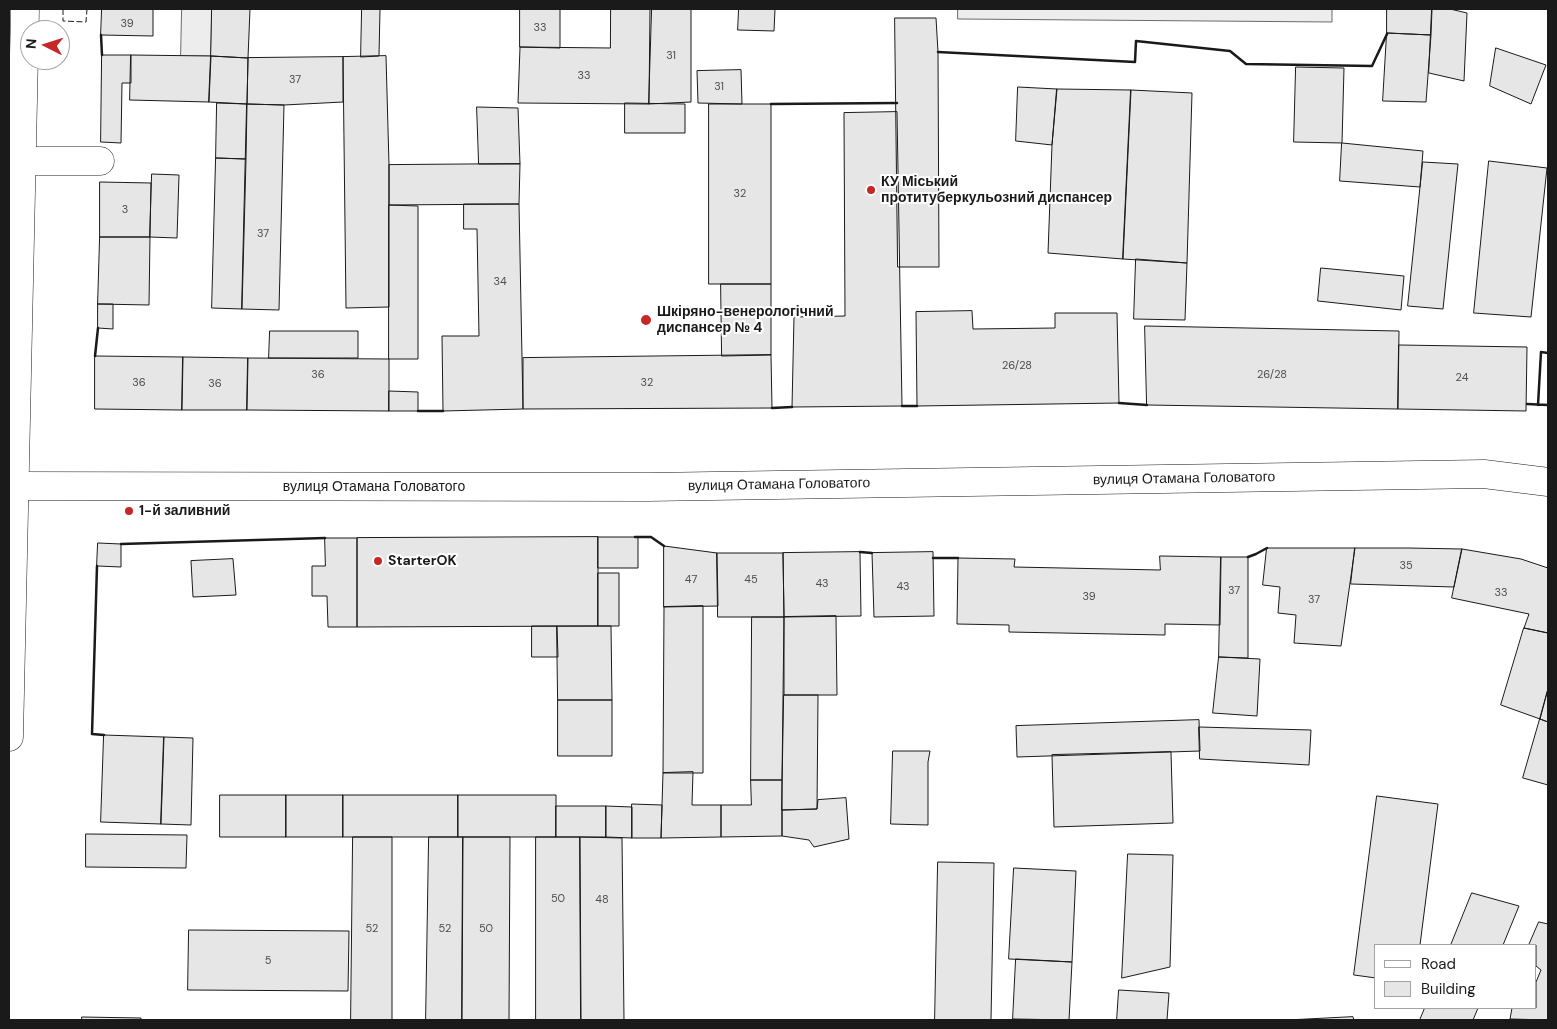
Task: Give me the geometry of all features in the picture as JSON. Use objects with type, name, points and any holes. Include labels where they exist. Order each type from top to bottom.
[{"type":"main road","points":[[9,737],[16,163],[25,9]]},
{"type":"main road","points":[[16,163],[100,161]]},
{"type":"main road","name":"вулиця Отамана Головатого","points":[[11,486],[648,487],[1484,474],[1548,482]]},
{"type":"shaded area","points":[[182,9],[212,9],[211,56],[181,56]]},
{"type":"shaded area","points":[[958,9],[1332,9],[1332,22],[958,19]]},
{"type":"building","points":[[102,9],[153,9],[153,36],[101,35]]},
{"type":"building","points":[[212,9],[250,9],[248,58],[211,56]]},
{"type":"building","points":[[362,9],[380,9],[379,56],[361,57]]},
{"type":"building","points":[[520,9],[560,9],[560,48],[520,47]]},
{"type":"building","points":[[611,9],[650,9],[649,104],[518,103],[520,47],[610,48]]},
{"type":"building","points":[[652,9],[691,9],[691,102],[649,104]]},
{"type":"building","points":[[739,9],[775,9],[774,31],[738,30]]},
{"type":"building","points":[[1387,9],[1432,9],[1431,35],[1387,33]]},
{"type":"building","points":[[1432,9],[1450,9],[1467,13],[1464,81],[1429,73]]},
{"type":"building","points":[[895,18],[936,18],[938,52],[939,267],[898,267]]},
{"type":"building","points":[[1387,33],[1431,35],[1426,102],[1383,101]]},
{"type":"building","points":[[1496,48],[1546,65],[1531,104],[1490,86]]},
{"type":"building","points":[[102,55],[131,55],[131,83],[122,83],[121,143],[101,142]]},
{"type":"building","points":[[131,55],[211,56],[209,102],[130,100]]},
{"type":"building","points":[[211,56],[248,58],[247,104],[209,102]]},
{"type":"building","points":[[386,56],[389,165],[389,307],[346,308],[343,57]]},
{"type":"building","points":[[343,57],[343,102],[284,105],[247,104],[248,58]]},
{"type":"building","points":[[1296,67],[1344,68],[1342,143],[1294,142]]},
{"type":"building","points":[[741,70],[742,104],[698,103],[697,71]]},
{"type":"building","points":[[1018,87],[1057,89],[1052,145],[1016,141]]},
{"type":"building","points":[[1057,89],[1131,90],[1123,259],[1048,253],[1052,145]]},
{"type":"building","points":[[1131,90],[1192,93],[1187,263],[1123,259]]},
{"type":"building","points":[[217,103],[247,104],[246,159],[216,158]]},
{"type":"building","points":[[625,103],[685,104],[685,133],[625,133]]},
{"type":"building","points":[[247,104],[284,105],[279,310],[242,309]]},
{"type":"building","points":[[709,104],[771,104],[771,284],[709,284]]},
{"type":"building","points":[[477,107],[518,108],[520,164],[479,164]]},
{"type":"building","name":"КУ Міський протитуберкульозний диспансер","points":[[897,112],[902,406],[792,407],[794,317],[845,316],[844,113]]},
{"type":"building","points":[[1342,143],[1423,151],[1420,187],[1340,181]]},
{"type":"building","points":[[216,158],[246,159],[242,309],[212,308]]},
{"type":"building","points":[[1489,161],[1547,168],[1531,317],[1474,313]]},
{"type":"building","points":[[1423,162],[1458,164],[1443,309],[1408,306]]},
{"type":"building","points":[[520,164],[519,204],[389,205],[389,165]]},
{"type":"building","points":[[152,174],[179,175],[177,238],[150,237]]},
{"type":"building","points":[[100,182],[151,183],[150,237],[100,237]]},
{"type":"building","points":[[464,204],[519,204],[523,409],[443,411],[442,336],[479,336],[477,229],[464,229]]},
{"type":"building","points":[[389,205],[418,206],[418,359],[389,359]]},
{"type":"building","points":[[100,237],[150,237],[149,305],[98,304]]},
{"type":"building","points":[[1136,259],[1187,263],[1185,320],[1134,319]]},
{"type":"building","points":[[1321,268],[1404,276],[1401,310],[1318,301]]},
{"type":"building","points":[[721,284],[771,284],[771,355],[722,356]]},
{"type":"building","points":[[98,304],[113,304],[113,329],[98,328]]},
{"type":"building","points":[[972,311],[973,329],[1055,328],[1055,313],[1117,313],[1119,403],[917,406],[916,312]]},
{"type":"building","points":[[1145,326],[1399,331],[1398,409],[1147,405]]},
{"type":"building","points":[[270,331],[358,331],[358,358],[269,358]]},
{"type":"building","points":[[1399,345],[1527,347],[1526,411],[1398,409]]},
{"type":"building","points":[[771,355],[772,408],[523,409],[523,358]]},
{"type":"building","points":[[95,356],[183,357],[182,410],[95,409]]},
{"type":"building","points":[[183,357],[248,358],[247,410],[182,410]]},
{"type":"building","points":[[248,358],[389,359],[389,411],[247,410]]},
{"type":"building","points":[[389,391],[418,392],[418,411],[389,411]]},
{"type":"building","points":[[598,537],[598,626],[357,627],[357,538]]},
{"type":"building","points":[[598,537],[638,537],[638,568],[598,568]]},
{"type":"building","points":[[325,538],[357,538],[357,627],[328,627],[327,596],[312,596],[312,566],[325,566]]},
{"type":"building","points":[[98,543],[121,544],[121,567],[97,566]]},
{"type":"building","points":[[664,546],[717,553],[718,606],[664,607]]},
{"type":"building","points":[[1267,548],[1355,548],[1341,646],[1294,643],[1296,615],[1278,613],[1280,587],[1263,585]]},
{"type":"building","points":[[1355,548],[1462,549],[1454,587],[1351,584]]},
{"type":"building","points":[[1462,549],[1521,559],[1548,568],[1548,633],[1524,628],[1529,614],[1452,598]]},
{"type":"building","points":[[860,552],[861,616],[784,617],[783,553]]},
{"type":"building","points":[[933,552],[934,616],[874,617],[872,553]]},
{"type":"building","points":[[717,553],[783,553],[784,617],[718,617]]},
{"type":"building","points":[[1160,556],[1221,557],[1220,625],[1165,624],[1165,635],[1009,632],[1009,625],[957,624],[958,558],[1015,559],[1014,567],[1160,570]]},
{"type":"building","points":[[1221,557],[1248,557],[1248,658],[1219,657]]},
{"type":"building","points":[[233,559],[236,595],[193,597],[191,561]]},
{"type":"building","points":[[598,573],[619,573],[619,626],[598,626]]},
{"type":"building","points":[[703,606],[703,773],[663,773],[664,607]]},
{"type":"building","points":[[836,616],[837,695],[784,695],[784,617]]},
{"type":"building","points":[[752,617],[784,617],[782,780],[751,780]]},
{"type":"building","points":[[532,626],[557,626],[558,657],[532,657]]},
{"type":"building","points":[[557,626],[611,626],[612,700],[558,700]]},
{"type":"building","points":[[1524,628],[1548,633],[1548,689],[1540,719],[1501,705]]},
{"type":"building","points":[[1219,657],[1260,659],[1257,716],[1213,713]]},
{"type":"building","points":[[1548,689],[1548,722],[1540,719]]},
{"type":"building","points":[[784,695],[818,695],[817,809],[782,810]]},
{"type":"building","points":[[558,700],[612,700],[612,756],[558,756]]},
{"type":"building","points":[[1540,719],[1548,722],[1548,785],[1523,778]]},
{"type":"building","points":[[1199,720],[1200,751],[1017,757],[1016,726]]},
{"type":"building","points":[[1199,727],[1311,730],[1309,765],[1200,759]]},
{"type":"building","points":[[104,735],[164,737],[161,824],[101,822]]},
{"type":"building","points":[[164,737],[193,738],[191,825],[161,824]]},
{"type":"building","points":[[893,751],[930,751],[928,762],[928,825],[891,824]]},
{"type":"building","points":[[1171,752],[1173,823],[1054,827],[1052,755]]},
{"type":"building","points":[[693,772],[692,805],[721,805],[721,837],[661,838],[663,773]]},
{"type":"building","points":[[751,780],[782,780],[782,836],[721,837],[721,805],[751,805]]},
{"type":"building","points":[[220,795],[286,795],[286,837],[220,837]]},
{"type":"building","points":[[286,795],[343,795],[343,837],[286,837]]},
{"type":"building","points":[[343,795],[458,795],[458,837],[343,837]]},
{"type":"building","points":[[458,795],[556,795],[556,837],[458,837]]},
{"type":"building","points":[[1377,796],[1438,804],[1420,944],[1374,944],[1374,978],[1354,975]]},
{"type":"building","points":[[846,798],[849,839],[814,847],[809,840],[782,836],[782,810],[817,809],[818,800]]},
{"type":"building","points":[[632,804],[662,805],[661,838],[632,838]]},
{"type":"building","points":[[556,806],[606,806],[606,837],[556,837]]},
{"type":"building","points":[[606,806],[632,807],[632,838],[606,837]]},
{"type":"building","points":[[86,834],[187,835],[186,868],[86,867]]},
{"type":"building","points":[[353,837],[392,837],[392,1020],[351,1020]]},
{"type":"building","points":[[429,837],[463,837],[462,1020],[426,1020]]},
{"type":"building","points":[[463,837],[510,837],[509,1020],[462,1020]]},
{"type":"building","points":[[536,837],[580,837],[581,1020],[536,1020]]},
{"type":"building","points":[[580,837],[622,838],[624,1020],[581,1020]]},
{"type":"building","points":[[1128,854],[1173,855],[1170,967],[1122,978]]},
{"type":"building","points":[[938,862],[994,863],[991,1020],[935,1020]]},
{"type":"building","points":[[1014,868],[1076,871],[1072,962],[1009,959]]},
{"type":"building","points":[[1472,893],[1519,906],[1503,944],[1451,944]]},
{"type":"building","points":[[1539,922],[1548,924],[1548,1020],[1510,1019],[1512,1009],[1537,1009],[1537,980],[1541,970],[1537,967],[1537,944],[1529,944]]},
{"type":"building","points":[[189,930],[349,931],[348,991],[188,990]]},
{"type":"building","points":[[1016,959],[1072,962],[1069,1020],[1013,1019]]},
{"type":"building","points":[[1119,990],[1169,993],[1167,1020],[1117,1020]]},
{"type":"building","points":[[1425,1009],[1478,1009],[1473,1020],[1420,1020]]},
{"type":"building","points":[[82,1017],[141,1018],[141,1020],[82,1020]]},
{"type":"building","points":[[1353,1017],[1354,1020],[1288,1020]]},
{"type":"fence","points":[[63,9],[63,21],[86,22],[87,9]]},
{"type":"wall","points":[[938,52],[1135,62],[1136,41],[1230,51],[1246,64],[1372,66],[1387,34]]},
{"type":"wall","points":[[101,35],[102,55]]},
{"type":"wall","points":[[771,104],[897,103]]},
{"type":"wall","points":[[95,356],[98,328]]},
{"type":"wall","points":[[1538,405],[1541,352],[1548,353]]},
{"type":"wall","points":[[1119,403],[1147,405]]},
{"type":"wall","points":[[1527,404],[1548,405]]},
{"type":"wall","points":[[902,406],[917,406]]},
{"type":"wall","points":[[772,408],[792,407]]},
{"type":"wall","points":[[418,411],[443,411]]},
{"type":"wall","points":[[635,537],[651,537],[664,546]]},
{"type":"wall","points":[[121,544],[325,538]]},
{"type":"wall","points":[[1248,557],[1267,548]]},
{"type":"wall","points":[[860,552],[872,553]]},
{"type":"wall","points":[[933,558],[958,558]]},
{"type":"wall","points":[[97,566],[92,734],[104,735]]},
{"type":"place","name":"КУ Міський протитуберкульозний диспансер","points":[[871,190]]},
{"type":"place","name":"Шкіряно-венерологічний диспансер № 4","points":[[646,320]]},
{"type":"place","name":"1-й заливний","points":[[129,511]]},
{"type":"place","name":"StarterOK","points":[[378,561]]}]
